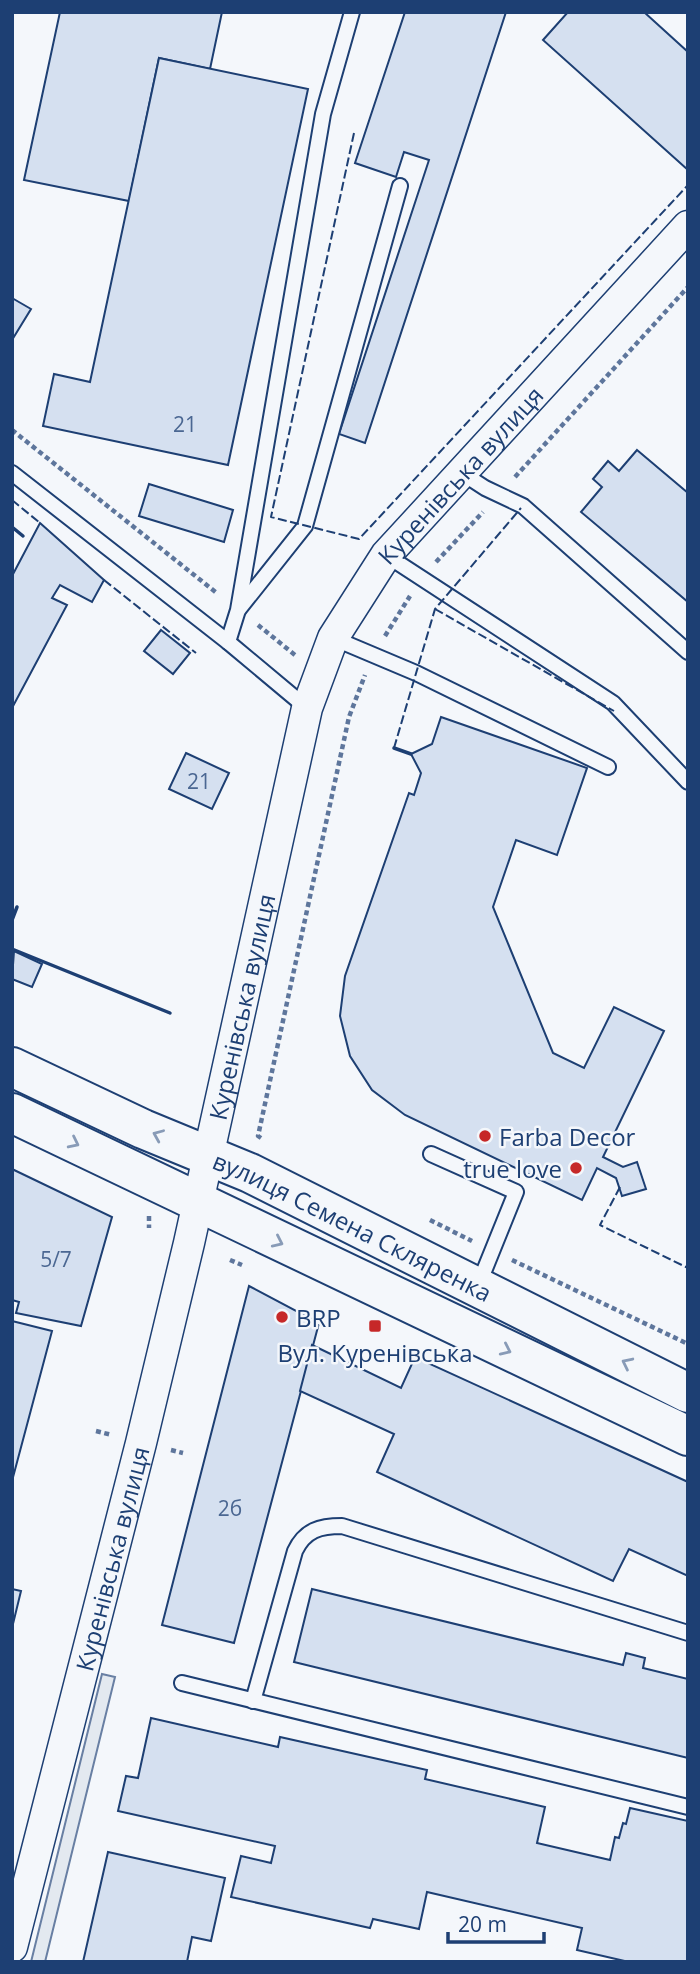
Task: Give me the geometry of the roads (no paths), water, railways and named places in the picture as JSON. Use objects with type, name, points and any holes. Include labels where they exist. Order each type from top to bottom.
[{"type":"main road","name":"вулиця Семена Скляренка","points":[[12,1067],[143,1129],[250,1173],[688,1393]]},
{"type":"main road","name":"вулиця Семена Скляренка","points":[[12,1113],[688,1436]]},
{"type":"street","name":"Куренівська вулиця","points":[[12,1947],[138,1457],[209,1157],[307,708],[333,639],[386,555],[688,226]]},
{"type":"lane","points":[[228,642],[238,610],[323,114],[352,12]]},
{"type":"lane","points":[[238,610],[305,526],[401,186]]},
{"type":"lane","points":[[12,473],[228,642],[307,708]]},
{"type":"lane","points":[[462,473],[485,488],[523,506],[688,652]]},
{"type":"lane","points":[[386,555],[613,703],[688,782]]},
{"type":"lane","points":[[333,639],[416,673],[608,766]]},
{"type":"lane","points":[[431,1154],[516,1192],[478,1289]]},
{"type":"lane","points":[[253,1701],[295,1551],[300,1540],[311,1531],[325,1526],[342,1526],[688,1633]]},
{"type":"lane","points":[[182,1684],[688,1807]]},
{"type":"place","name":"Farba Decor","points":[[485,1136]]},
{"type":"place","name":"true love","points":[[576,1168]]},
{"type":"place","name":"BRP","points":[[282,1317]]},
{"type":"place","name":"Вул. Куренівська","points":[[375,1326]]}]
